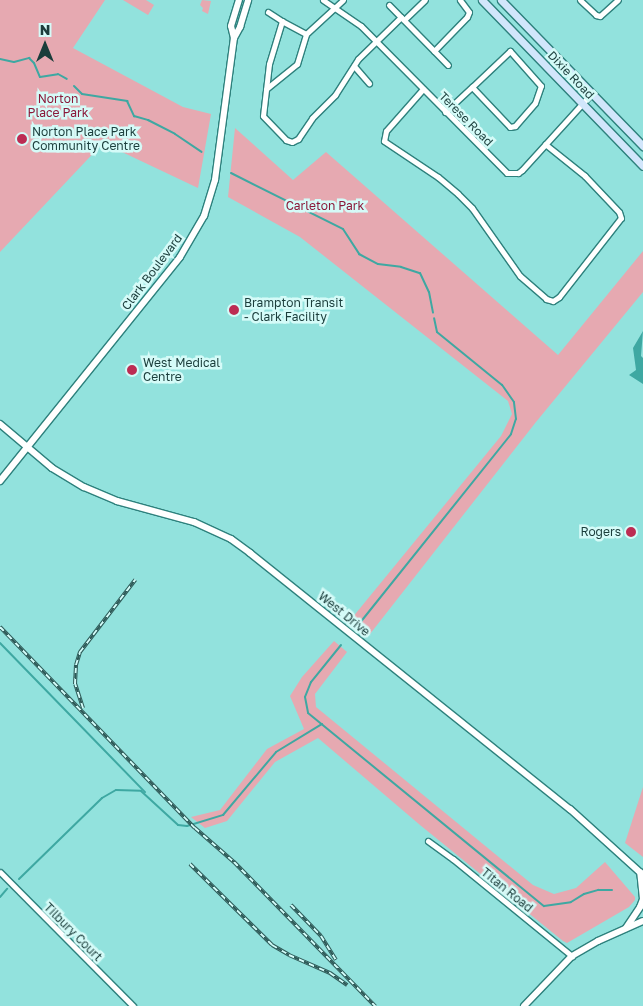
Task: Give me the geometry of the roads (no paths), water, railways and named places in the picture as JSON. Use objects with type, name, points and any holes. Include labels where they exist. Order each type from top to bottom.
[{"type":"main road","name":"Dixie Road","points":[[482,0],[643,166]]},
{"type":"main road","name":"Dixie Road","points":[[501,0],[643,146]]},
{"type":"street","name":"Clark Boulevard","points":[[234,38],[230,26],[239,0]]},
{"type":"street","name":"Clark Boulevard","points":[[0,481],[180,257],[204,216],[215,180],[234,38],[240,27],[248,0]]},
{"type":"street","name":"Terese Road","points":[[323,0],[361,26],[507,173],[518,173],[591,94]]},
{"type":"street","points":[[266,89],[297,64],[306,34],[342,0]]},
{"type":"street","points":[[282,21],[269,64],[263,116],[286,140],[292,142],[298,139],[312,118],[335,95],[354,66],[376,42],[425,0]]},
{"type":"street","points":[[434,51],[467,17],[469,12],[460,0]]},
{"type":"street","points":[[580,0],[596,15],[600,16],[618,0]]},
{"type":"street","points":[[389,5],[448,65]]},
{"type":"street","points":[[268,12],[306,34]]},
{"type":"street","points":[[445,112],[510,50],[541,86],[534,103],[515,126],[510,127],[472,87]]},
{"type":"street","points":[[354,66],[369,83]]},
{"type":"street","points":[[423,89],[386,131],[384,141],[438,177],[458,194],[472,208],[520,276],[546,299],[552,301],[559,297],[621,218],[619,212],[584,176],[545,144]]},
{"type":"street","name":"West Drive","points":[[0,424],[27,449],[52,468],[84,487],[117,501],[194,522],[231,539],[570,809],[642,874]]},
{"type":"street","name":"Titan Road","points":[[428,841],[453,859],[572,956]]},
{"type":"street","name":"Tilbury Court","points":[[0,872],[133,1006]]},
{"type":"street","points":[[626,928],[640,907],[643,898],[642,874]]},
{"type":"street","points":[[524,1006],[572,956],[643,921]]},
{"type":"water","points":[[643,331],[641,356],[643,358],[643,384],[629,375],[636,370],[633,348]]},
{"type":"waterway","points":[[0,59],[14,62],[29,58],[34,63],[40,77],[58,74],[67,79]]},
{"type":"waterway","points":[[74,86],[82,94],[127,101],[134,116],[148,120],[175,134],[202,152]]},
{"type":"waterway","points":[[231,173],[343,229],[359,254],[378,264],[401,267],[420,273],[429,292],[433,313]]},
{"type":"waterway","points":[[359,624],[511,434],[516,419],[514,402],[502,385],[437,332],[434,318]]},
{"type":"waterway","points":[[0,643],[145,792]]},
{"type":"waterway","points":[[341,645],[311,682],[305,697],[308,713],[544,906],[571,902],[584,894],[598,890],[612,890]]},
{"type":"waterway","points":[[19,879],[102,798],[116,790],[141,791],[178,825],[187,826],[223,815],[276,752],[322,724]]},
{"type":"waterway","points":[[0,897],[7,889]]},
{"type":"railway","points":[[83,708],[75,684],[76,665],[80,652],[135,580]]},
{"type":"railway","points":[[0,627],[195,828],[234,862],[375,1006]]},
{"type":"railway","points":[[190,864],[272,945],[289,955],[330,973],[347,985]]},
{"type":"railway","points":[[291,905],[321,936],[336,960]]},
{"type":"place","name":"Norton Place Park Community Centre","points":[[22,139]]},
{"type":"place","name":"Brampton Transit - Clark Facility","points":[[234,310]]},
{"type":"place","name":"West Medical Centre","points":[[132,370]]},
{"type":"place","name":"Rogers","points":[[631,532]]},
{"type":"park label","name":"Norton Place Park","points":[[58,106]]},
{"type":"park label","name":"Carleton Park","points":[[325,206]]}]
